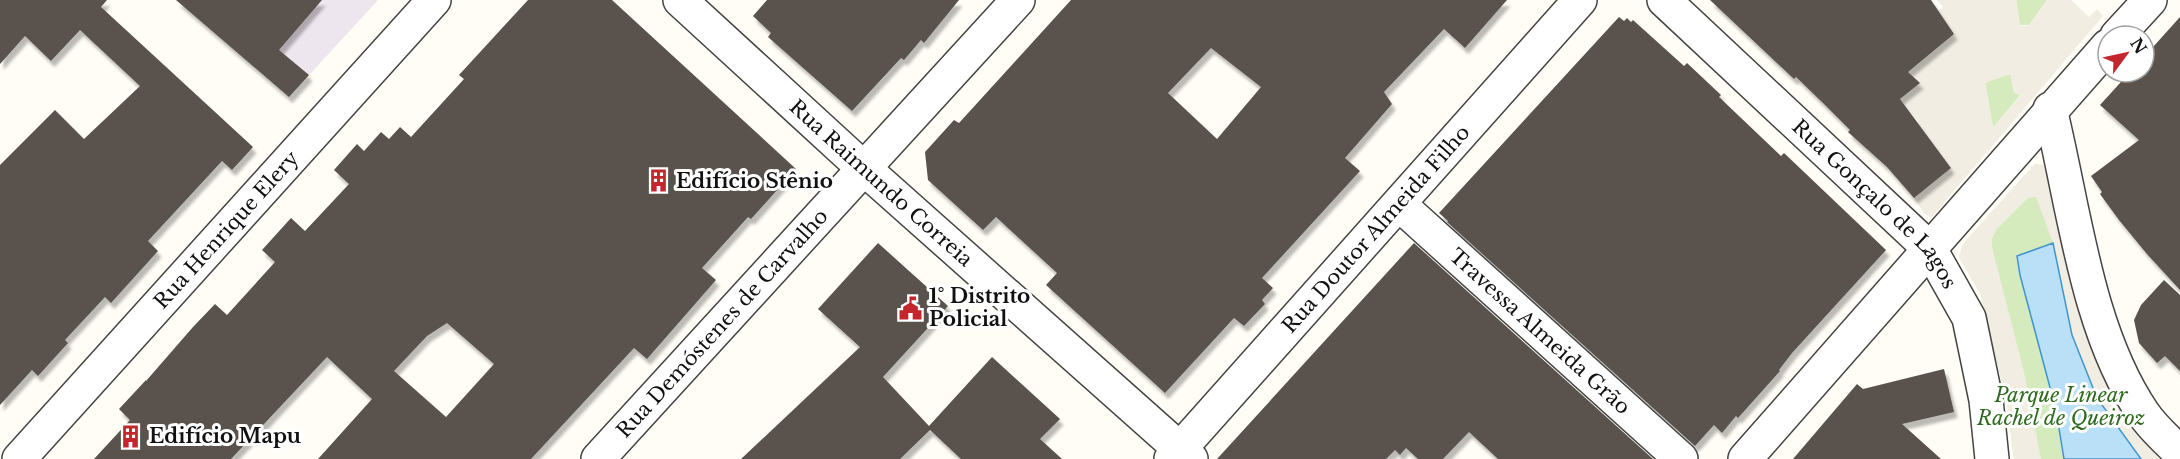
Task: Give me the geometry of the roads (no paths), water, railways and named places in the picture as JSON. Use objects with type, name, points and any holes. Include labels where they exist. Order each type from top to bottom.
[{"type":"street","name":"Rua Henrique Elery","points":[[19,459],[435,0]]},
{"type":"street","name":"Rua Raimundo Correia","points":[[680,0],[1181,456]]},
{"type":"street","name":"Rua Demóstenes de Carvalho","points":[[598,459],[1018,0]]},
{"type":"street","name":"Rua Doutor Almeida Filho","points":[[1181,456],[1399,204],[1580,0]]},
{"type":"street","name":"Rua Gonçalo de Lagos","points":[[1664,0],[1930,249],[1969,318],[1986,400],[1992,459]]},
{"type":"street","points":[[2128,24],[2150,0]]},
{"type":"street","points":[[1745,459],[2096,59]]},
{"type":"street","points":[[2050,109],[2092,298],[2105,337],[2120,371],[2143,412],[2160,434],[2180,453]]},
{"type":"street","name":"Travessa Almeida Grão","points":[[1399,204],[1681,459]]},
{"type":"water","points":[[2053,243],[2072,335],[2097,398],[2141,459],[2064,459],[2056,410],[2017,256]]},
{"type":"place","name":"Edifício Stênio","points":[[658,181]]},
{"type":"place","name":"1° Distrito Policial","points":[[911,308]]},
{"type":"place","name":"Edifício Mapu","points":[[131,436]]},
{"type":"park label","name":"Parque Linear Rachel de Queiroz","points":[[2061,406]]}]
